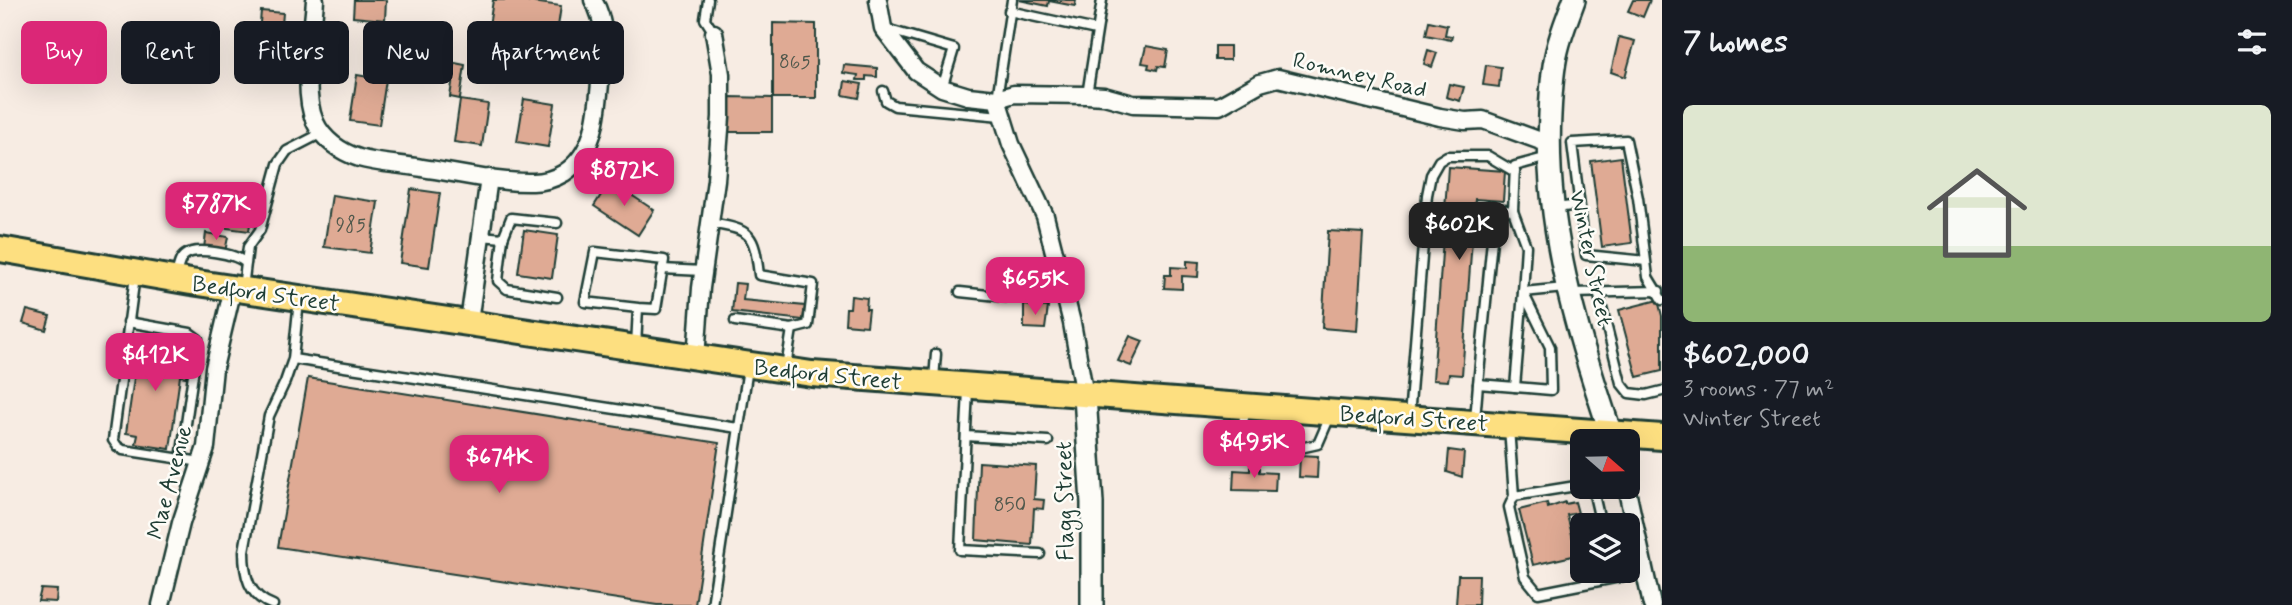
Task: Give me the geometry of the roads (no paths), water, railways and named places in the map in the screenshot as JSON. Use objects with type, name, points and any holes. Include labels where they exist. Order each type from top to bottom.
[{"type":"main road","name":"Bedford Street","points":[[0,249],[135,273],[785,370],[1085,396],[1475,422],[1570,432]]},
{"type":"main road","name":"Bedford Street","points":[[1640,437],[1662,437]]},
{"type":"street","points":[[315,0],[309,86],[311,105],[315,121],[331,143],[360,158],[532,182],[549,180],[565,172],[578,161],[588,146],[597,116],[604,44],[604,27],[593,0]]},
{"type":"street","name":"Romney Road","points":[[878,0],[883,28],[916,71],[942,88],[968,96],[997,99],[1014,94],[1087,95],[1104,96],[1133,104],[1219,106],[1261,83],[1278,78],[1440,117],[1465,121],[1483,120],[1549,150]]},
{"type":"street","name":"Winter Street","points":[[1574,0],[1556,52],[1552,85],[1549,150],[1553,208],[1562,264],[1592,377],[1609,429]]},
{"type":"street","points":[[696,358],[703,271],[722,117],[721,74],[714,33]]},
{"type":"street","points":[[997,99],[1011,144],[1045,215],[1080,361],[1085,396]]},
{"type":"street","points":[[469,322],[489,178]]},
{"type":"street","name":"Mae Avenue","points":[[161,605],[181,523],[201,462],[209,421],[214,368],[238,288]]},
{"type":"street","name":"Flagg Street","points":[[1085,396],[1092,503],[1092,605]]},
{"type":"street","points":[[1629,499],[1652,605]]},
{"type":"lane","points":[[708,0],[705,19],[714,33]]},
{"type":"lane","points":[[997,99],[1012,0]]},
{"type":"lane","points":[[1087,95],[1102,0]]},
{"type":"lane","points":[[1009,10],[1096,30]]},
{"type":"lane","points":[[883,28],[954,49],[942,88]]},
{"type":"lane","points":[[883,91],[886,101],[895,106],[1001,116]]},
{"type":"lane","points":[[238,288],[248,247],[260,230],[278,164],[287,151],[322,133]]},
{"type":"lane","points":[[1586,255],[1572,143],[1626,141],[1638,198],[1648,277],[1660,295]]},
{"type":"lane","points":[[1515,387],[1526,246],[1513,211],[1515,166],[1549,150]]},
{"type":"lane","points":[[1409,417],[1427,195],[1431,176],[1439,161],[1447,156],[1488,156],[1515,172]]},
{"type":"lane","points":[[1553,208],[1579,205]]},
{"type":"lane","points":[[1475,422],[1495,209],[1513,211]]},
{"type":"lane","points":[[557,223],[511,218],[503,238],[498,281],[507,289],[557,297]]},
{"type":"lane","points":[[710,223],[745,232],[752,239],[759,275],[813,284],[808,325],[792,329],[735,321]]},
{"type":"lane","points":[[481,236],[503,238]]},
{"type":"lane","points":[[176,279],[181,258],[188,252],[229,255],[241,258],[246,263]]},
{"type":"lane","points":[[595,252],[664,260],[656,309],[638,308],[584,302],[595,252]]},
{"type":"lane","points":[[1562,264],[1586,255],[1646,261]]},
{"type":"lane","points":[[662,269],[703,271]]},
{"type":"lane","points":[[135,273],[113,440],[123,450],[201,462]]},
{"type":"lane","points":[[960,292],[1007,298],[1029,297],[1062,287]]},
{"type":"lane","points":[[1523,292],[1569,290],[1660,295]]},
{"type":"lane","points":[[1478,384],[1551,390],[1550,346],[1523,292]]},
{"type":"lane","points":[[1598,292],[1620,383],[1629,393],[1646,395],[1662,391]]},
{"type":"lane","points":[[273,605],[256,596],[249,585],[244,568],[244,551],[269,416],[293,359],[300,297]]},
{"type":"lane","points":[[636,349],[638,308]]},
{"type":"lane","points":[[128,321],[190,333],[198,339],[181,459]]},
{"type":"lane","points":[[785,370],[792,329]]},
{"type":"lane","points":[[934,384],[936,354]]},
{"type":"lane","points":[[293,359],[738,428]]},
{"type":"lane","points":[[712,605],[749,365]]},
{"type":"lane","points":[[968,387],[960,551],[1040,554]]},
{"type":"lane","points":[[1245,406],[1242,433],[1300,448],[1318,444],[1332,412]]},
{"type":"lane","points":[[1508,425],[1514,496],[1509,507],[1525,577],[1538,593],[1577,583]]},
{"type":"lane","points":[[966,436],[1048,441]]},
{"type":"lane","points":[[1514,496],[1570,487]]},
{"type":"lane","points":[[1640,572],[1645,572]]}]
